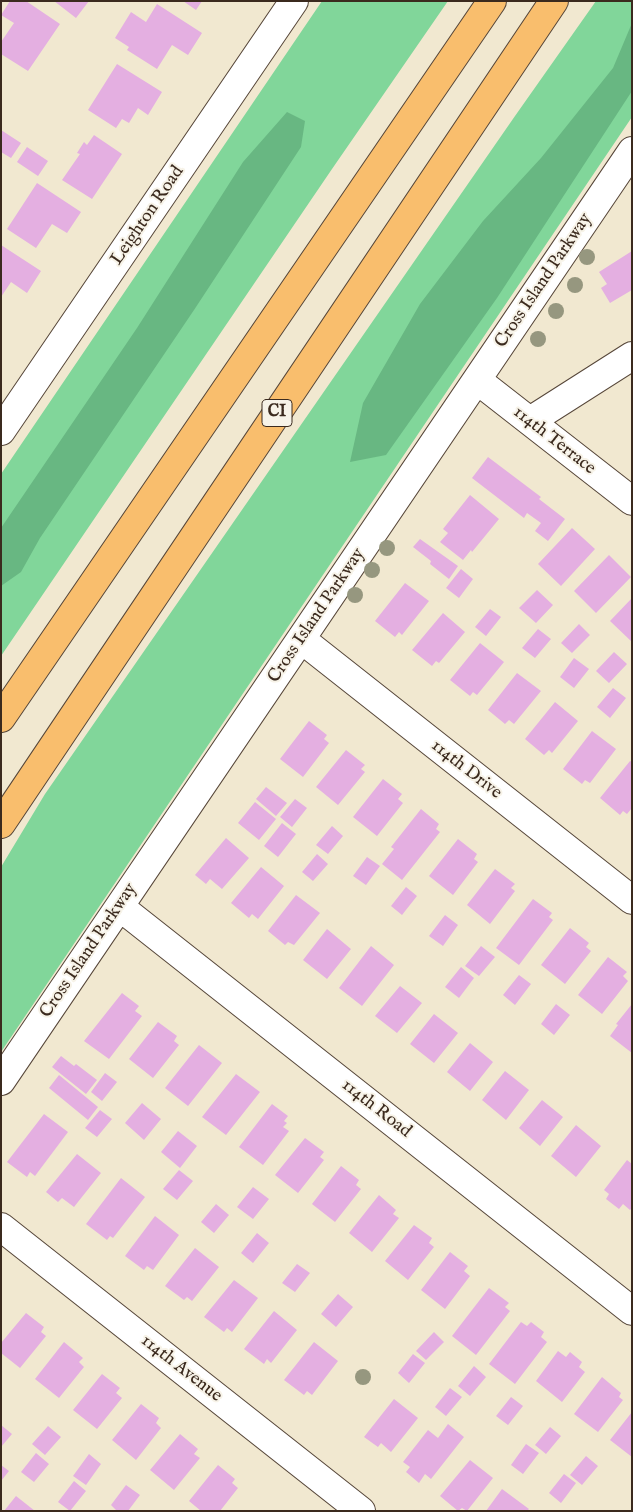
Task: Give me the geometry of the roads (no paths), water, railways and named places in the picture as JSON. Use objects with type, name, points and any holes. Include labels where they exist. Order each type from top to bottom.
[{"type":"highway","points":[[1,718],[492,1]]},
{"type":"highway","name":"CI","points":[[1,824],[554,1]]},
{"type":"street","name":"Leighton Road","points":[[1,431],[294,1]]},
{"type":"street","name":"Cross Island Parkway","points":[[1,1081],[632,151]]},
{"type":"street","points":[[530,422],[632,356]]},
{"type":"street","name":"114th Terrace","points":[[477,380],[632,501]]},
{"type":"street","name":"114th Drive","points":[[301,639],[632,900]]},
{"type":"street","name":"114th Road","points":[[120,907],[632,1311]]},
{"type":"street","name":"114th Avenue","points":[[1,1227],[361,1511]]}]
